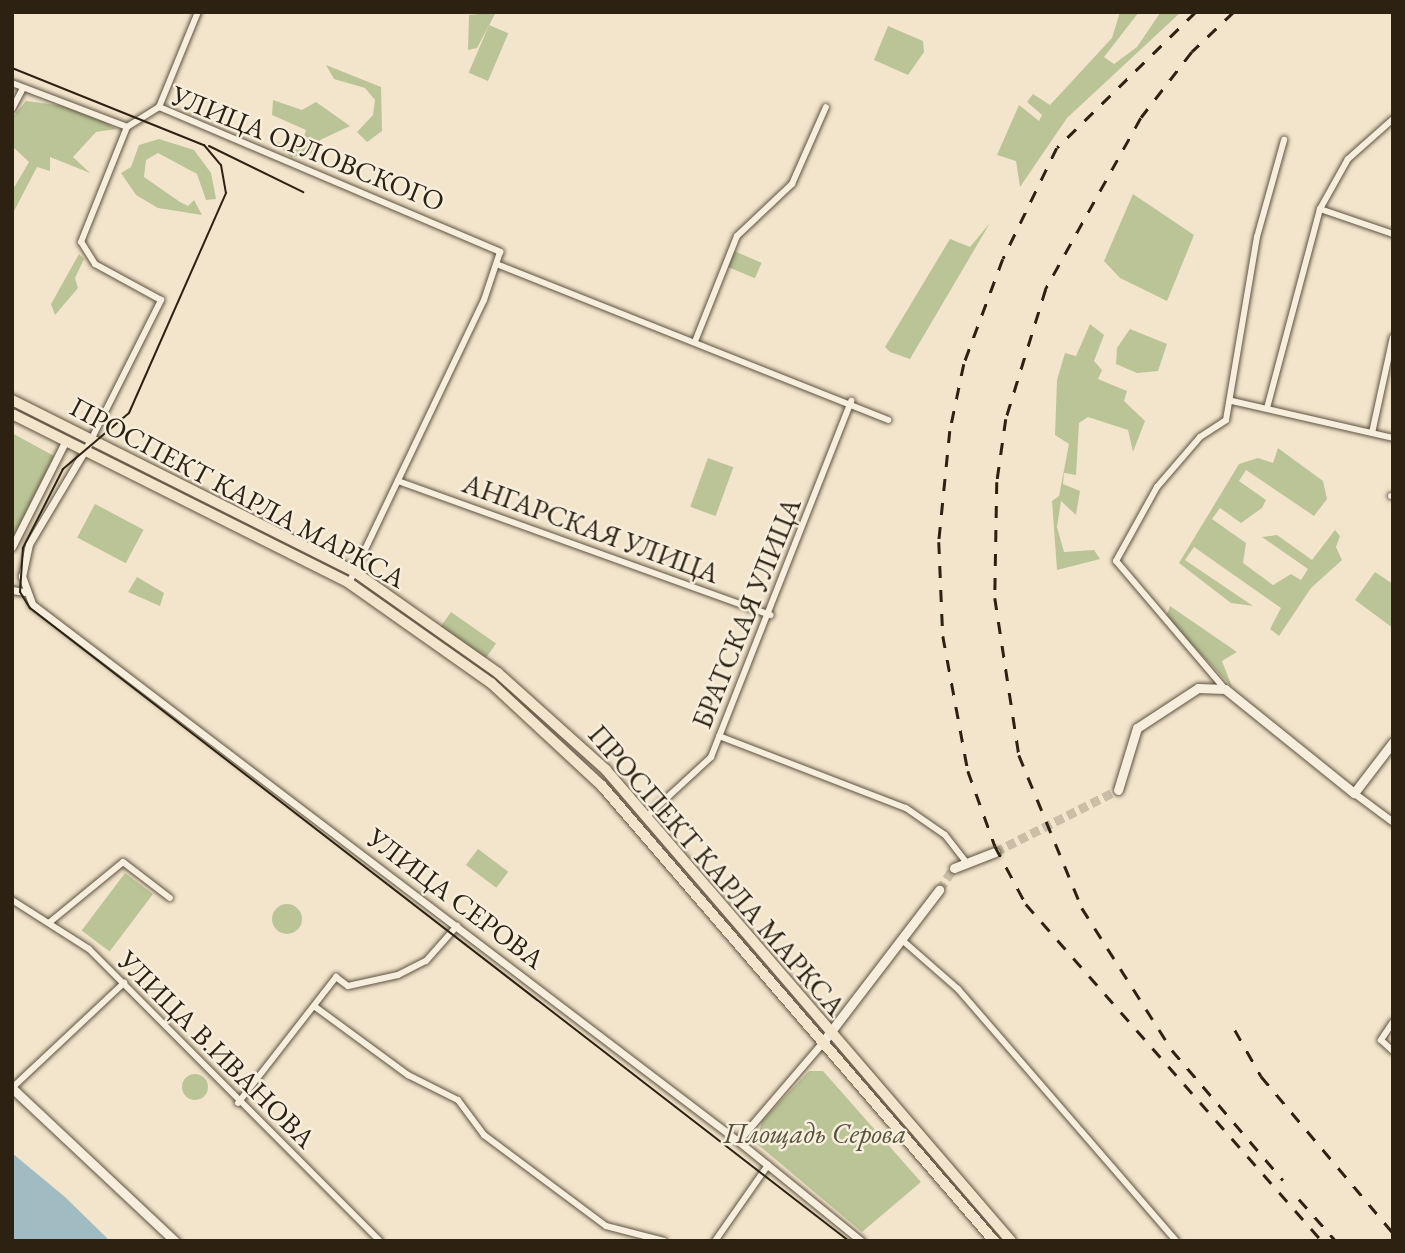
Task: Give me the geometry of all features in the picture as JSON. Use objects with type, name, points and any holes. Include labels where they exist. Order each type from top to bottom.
[{"type":"main road","name":"ПРОСПЕКТ КАРЛА МАРКСА","points":[[12,400],[355,572],[498,673],[606,771],[1011,1241]]},
{"type":"main road","name":"ПРОСПЕКТ КАРЛА МАРКСА","points":[[12,414],[349,583],[467,664],[574,758],[994,1241]]},
{"type":"main road","points":[[1118,790],[1132,739],[1150,716],[1199,688],[1225,689],[1354,793],[1393,742]]},
{"type":"main road","points":[[954,869],[965,861],[995,852]]},
{"type":"main road","points":[[822,1043],[939,890]]},
{"type":"main road","points":[[12,1088],[86,1150],[175,1241]]},
{"type":"main road","points":[[975,1219],[985,1210]]},
{"type":"street","points":[[159,107],[198,12]]},
{"type":"street","points":[[12,83],[22,90],[127,127],[81,242],[95,264],[161,300],[91,440],[29,544],[24,592],[12,590]]},
{"type":"street","points":[[12,109],[22,90]]},
{"type":"street","name":"УЛИЦА ОРЛОВСКОГО","points":[[127,127],[159,107],[500,251],[499,265]]},
{"type":"street","points":[[696,339],[737,236],[792,184],[826,107]]},
{"type":"street","points":[[1267,408],[1320,209],[1348,159],[1393,119]]},
{"type":"street","points":[[1225,689],[1119,569],[1118,552],[1157,487],[1200,437],[1218,431],[1232,401],[1229,388],[1257,237],[1283,140]]},
{"type":"street","points":[[1320,209],[1393,233]]},
{"type":"street","points":[[349,583],[499,265],[696,339],[851,401],[888,420]]},
{"type":"street","points":[[1372,433],[1393,337]]},
{"type":"street","name":"БРАТСКАЯ УЛИЦА","points":[[645,818],[705,764],[719,736],[771,615],[851,401]]},
{"type":"street","points":[[1232,401],[1393,438]]},
{"type":"street","points":[[12,547],[66,440]]},
{"type":"street","name":"АНГАРСКАЯ УЛИЦА","points":[[398,481],[771,615]]},
{"type":"street","name":"УЛИЦА СЕРОВА","points":[[24,592],[51,620],[738,1140],[861,1241]]},
{"type":"street","points":[[719,736],[906,808],[946,835],[965,861]]},
{"type":"street","points":[[1354,793],[1393,822]]},
{"type":"street","points":[[50,922],[123,862],[170,898]]},
{"type":"street","name":"УЛИЦА В.ИВАНОВА","points":[[12,900],[50,922],[124,983],[238,1103],[380,1241]]},
{"type":"street","points":[[238,1103],[336,976],[348,986],[370,984],[426,961],[457,926]]},
{"type":"street","points":[[902,940],[958,989],[1176,1241]]},
{"type":"street","points":[[12,1088],[124,983]]},
{"type":"street","points":[[314,1006],[408,1075],[458,1100],[484,1135],[606,1226],[664,1241]]},
{"type":"street","points":[[1393,1022],[1381,1040],[1393,1051]]},
{"type":"street","points":[[738,1140],[822,1043]]},
{"type":"street","points":[[715,1241],[768,1165]]},
{"type":"green space","points":[[496,12],[477,48],[468,50],[469,15]]},
{"type":"green space","points":[[1120,12],[1139,12],[1104,57],[1114,64],[1137,47],[1160,13],[1181,12],[1067,118],[1020,187],[1016,161],[997,155],[1019,105],[1039,121],[1042,115],[1027,102],[1033,94],[1050,105],[1112,38]]},
{"type":"green space","points":[[489,25],[508,33],[488,81],[469,73]]},
{"type":"green space","points":[[888,26],[923,41],[924,52],[908,75],[874,60]]},
{"type":"green space","points":[[326,65],[381,87],[382,131],[367,142],[357,132],[373,115],[375,100],[365,88],[334,79]]},
{"type":"green space","points":[[273,100],[302,110],[316,102],[350,126],[320,140],[313,153],[291,157],[274,141],[300,149],[306,130],[272,115]]},
{"type":"green space","points":[[26,101],[81,108],[116,129],[96,132],[73,157],[90,173],[50,157],[50,171],[37,167],[12,215],[12,191],[29,162],[12,146],[12,118]]},
{"type":"green space","points":[[159,139],[194,150],[211,173],[216,199],[206,200],[197,174],[158,153],[146,160],[144,177],[188,206],[194,200],[202,215],[158,208],[136,195],[121,173],[131,167],[139,145]]},
{"type":"green space","points":[[1133,194],[1194,235],[1167,301],[1120,278],[1104,261]]},
{"type":"green space","points":[[990,223],[910,359],[890,352],[885,347],[950,239],[970,247]]},
{"type":"green space","points":[[734,251],[762,263],[755,278],[727,267]]},
{"type":"green space","points":[[79,254],[84,259],[75,278],[78,288],[55,315],[51,304]]},
{"type":"green space","points":[[1090,324],[1104,335],[1094,361],[1102,370],[1098,379],[1127,391],[1124,401],[1145,421],[1133,452],[1128,430],[1088,417],[1079,423],[1076,475],[1064,473],[1063,484],[1080,491],[1076,515],[1061,501],[1057,527],[1064,552],[1094,550],[1100,559],[1057,570],[1052,501],[1059,496],[1069,444],[1055,435],[1057,380],[1065,353],[1076,356]]},
{"type":"green space","points":[[1130,329],[1167,344],[1158,371],[1137,373],[1116,364],[1117,348]]},
{"type":"green space","points":[[12,433],[54,456],[12,540]]},
{"type":"green space","points":[[1278,448],[1323,481],[1327,499],[1314,516],[1246,470],[1239,481],[1266,500],[1262,508],[1241,523],[1220,508],[1212,519],[1246,543],[1243,563],[1273,585],[1291,574],[1301,580],[1308,569],[1262,537],[1277,535],[1312,560],[1335,530],[1340,536],[1336,547],[1342,560],[1311,588],[1279,636],[1270,629],[1281,608],[1194,547],[1185,560],[1253,606],[1231,603],[1179,563],[1239,464],[1258,458],[1273,463]]},
{"type":"green space","points":[[708,458],[733,467],[716,516],[690,507]]},
{"type":"green space","points":[[95,504],[144,530],[126,563],[77,538]]},
{"type":"green space","points":[[1375,572],[1393,584],[1393,628],[1355,600]]},
{"type":"green space","points":[[137,577],[164,593],[160,606],[128,592]]},
{"type":"green space","points":[[1170,606],[1237,652],[1222,661],[1232,687],[1166,617]]},
{"type":"green space","points":[[451,612],[496,644],[486,658],[441,627]]},
{"type":"green space","points":[[478,849],[508,872],[496,888],[466,865]]},
{"type":"green space","points":[[125,873],[153,894],[110,952],[82,931]]},
{"type":"green space","points":[[287,904],[298,908],[302,919],[298,930],[287,934],[276,930],[272,919],[276,908]]},
{"type":"green space","name":"Площадь Серова","points":[[809,1071],[823,1071],[921,1182],[862,1232],[756,1143],[762,1121]]},
{"type":"green space","points":[[195,1074],[204,1078],[208,1087],[204,1096],[195,1100],[186,1096],[182,1087],[186,1078]]},
{"type":"water","points":[[12,1153],[65,1197],[110,1241],[12,1241]]},
{"type":"tunnel","points":[[995,852],[1118,790]]},
{"type":"tunnel","points":[[939,890],[954,868]]},
{"type":"tram line","points":[[12,68],[204,145],[221,165],[226,193],[129,413],[63,469],[23,548],[20,592],[30,608],[849,1241]]},
{"type":"tram line","points":[[209,146],[303,192]]},
{"type":"railway","points":[[1196,12],[1057,148],[1003,259],[964,364],[950,431],[939,542],[943,636],[968,771],[995,846],[1026,904],[1322,1241]]},
{"type":"railway","points":[[1234,12],[1192,52],[1141,118],[1046,289],[1006,419],[997,482],[995,598],[1019,755],[1082,908],[1172,1050],[1283,1180]]},
{"type":"railway","points":[[1235,1030],[1261,1076],[1393,1233]]},
{"type":"railway","points":[[1299,1199],[1336,1241]]}]
